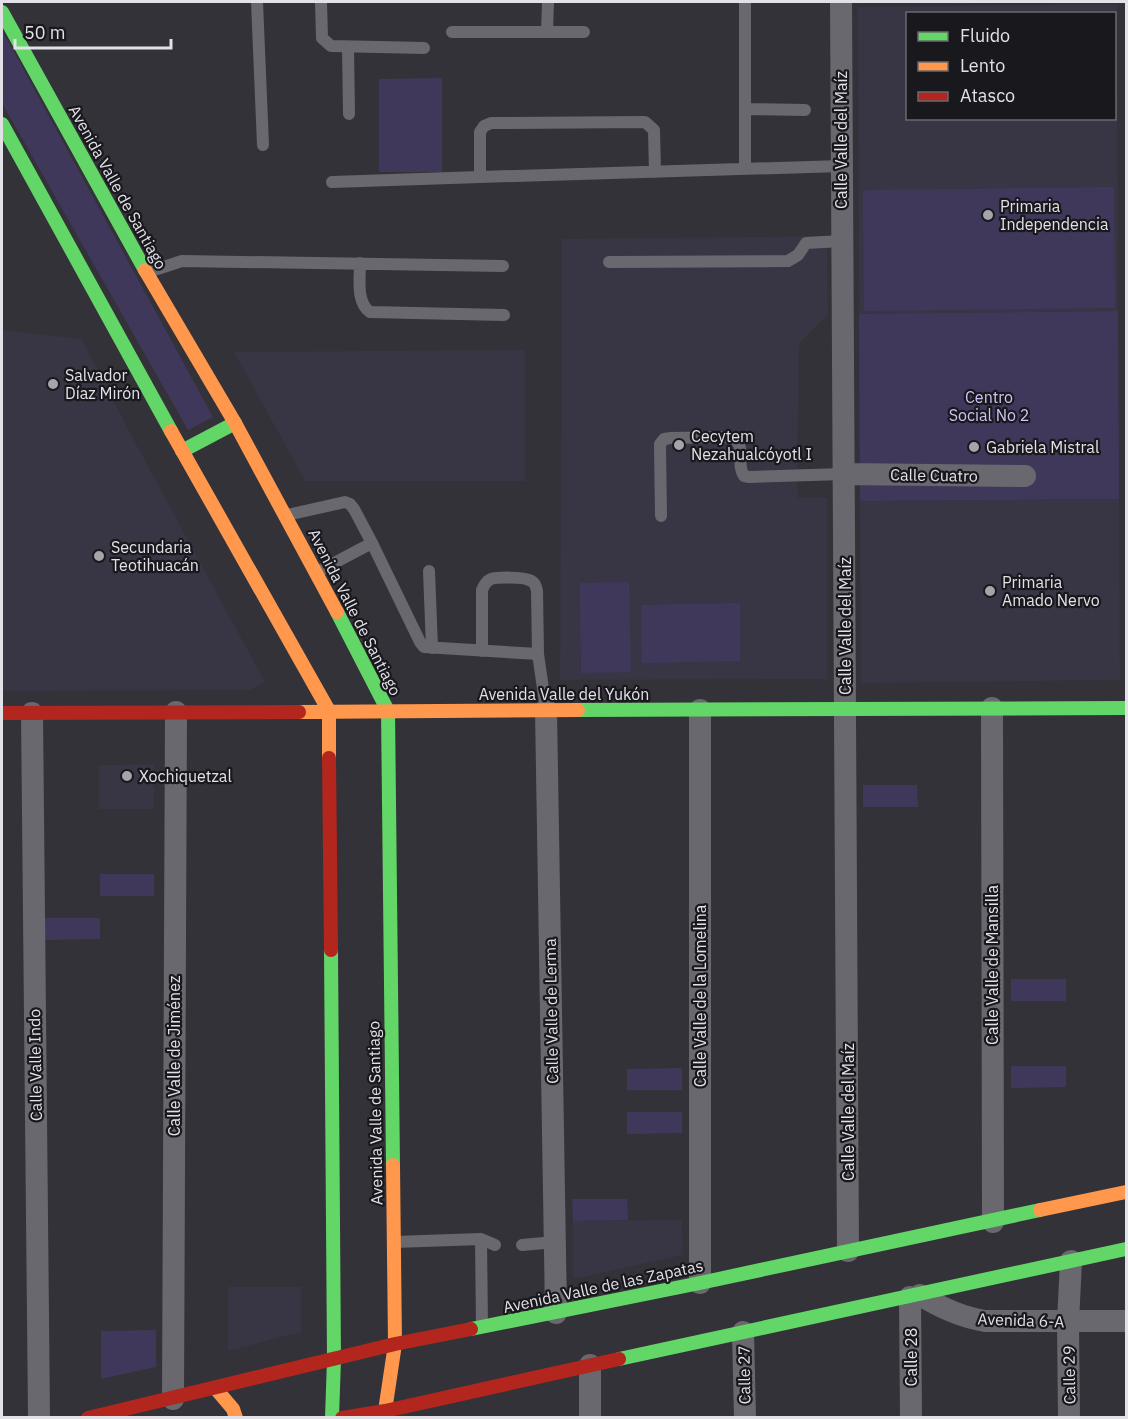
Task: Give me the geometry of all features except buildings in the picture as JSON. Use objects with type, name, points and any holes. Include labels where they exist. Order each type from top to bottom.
[{"type":"street","name":"Calle Valle del Maíz","points":[[841,2],[848,1251]]},
{"type":"street","name":"Avenida Valle de Santiago","points":[[2,12],[147,273],[286,515],[388,711],[395,1344],[382,1414]]},
{"type":"street","points":[[2,124],[182,451],[329,711],[334,1359],[332,1418]]},
{"type":"street","points":[[182,451],[235,423]]},
{"type":"street","name":"Calle Cuatro","points":[[844,474],[1025,476]]},
{"type":"street","name":"Calle Valle de Mansilla","points":[[992,708],[993,1222]]},
{"type":"street","name":"Avenida Valle del Yukón","points":[[2,713],[1126,708]]},
{"type":"street","name":"Calle Valle de Lerma","points":[[546,710],[556,1312]]},
{"type":"street","name":"Calle Valle de la Lomelina","points":[[700,710],[700,1283]]},
{"type":"street","name":"Calle Valle de Jiménez","points":[[173,1399],[176,712]]},
{"type":"street","name":"Calle Valle Indo","points":[[32,713],[39,1418]]},
{"type":"street","name":"Avenida Valle de las Zapatas","points":[[88,1418],[216,1389],[395,1344],[700,1283],[1126,1192]]},
{"type":"street","points":[[342,1418],[382,1414],[590,1365],[1126,1249]]},
{"type":"street","name":"Calle 29","points":[[1069,1418],[1068,1322],[1071,1261]]},
{"type":"street","name":"Avenida 6-A","points":[[915,1296],[943,1309],[976,1320],[1126,1322]]},
{"type":"street","name":"Calle 28","points":[[911,1418],[915,1296]]},
{"type":"street","name":"Calle 27","points":[[743,1332],[745,1418]]},
{"type":"street","points":[[590,1365],[590,1418]]},
{"type":"street","points":[[216,1389],[233,1409],[236,1418]]},
{"type":"lane","points":[[257,2],[262,146]]},
{"type":"lane","points":[[321,2],[322,38],[331,46],[424,48]]},
{"type":"lane","points":[[547,32],[548,2]]},
{"type":"lane","points":[[745,2],[745,168]]},
{"type":"lane","points":[[452,32],[584,32]]},
{"type":"lane","points":[[348,47],[349,114]]},
{"type":"lane","points":[[745,109],[805,110]]},
{"type":"lane","points":[[480,177],[480,132],[484,126],[491,123],[645,122],[654,130],[655,171]]},
{"type":"lane","points":[[332,182],[842,166]]},
{"type":"lane","points":[[609,262],[788,261],[798,255],[806,243],[842,241]]},
{"type":"lane","points":[[147,273],[182,261],[503,266]]},
{"type":"lane","points":[[360,263],[361,298],[365,309],[370,312],[504,315]]},
{"type":"lane","points":[[661,516],[660,444],[671,438],[731,437],[738,440],[741,445],[741,472],[744,476],[844,474]]},
{"type":"lane","points":[[286,515],[345,502],[350,504],[424,647],[538,654]]},
{"type":"lane","points":[[316,572],[372,543]]},
{"type":"lane","points":[[429,571],[432,648]]},
{"type":"lane","points":[[482,651],[482,590],[484,584],[495,578],[531,581],[536,585],[537,591],[538,654],[546,710]]},
{"type":"lane","points":[[393,1243],[481,1239],[495,1245]]},
{"type":"lane","points":[[481,1239],[482,1328]]},
{"type":"lane","points":[[522,1245],[555,1242]]},
{"type":"shaded area","name":"Primaria Independencia","points":[[1117,4],[1118,311],[859,314],[858,7]]},
{"type":"shaded area","name":"Cecytem Nezahualcóyotl I","points":[[827,236],[828,314],[799,344],[797,475],[798,498],[827,498],[827,679],[560,680],[562,239]]},
{"type":"shaded area","name":"Secundaria Teotihuacán","points":[[2,330],[82,339],[265,682],[250,690],[2,691]]},
{"type":"shaded area","points":[[525,350],[525,481],[305,481],[234,352]]},
{"type":"shaded area","name":"Primaria Amado Nervo","points":[[1119,499],[1120,680],[861,683],[860,501]]},
{"type":"shaded area","name":"Xochiquetzal","points":[[154,764],[154,809],[99,809],[99,765]]},
{"type":"shaded area","points":[[682,1220],[683,1255],[573,1279],[573,1221]]},
{"type":"shaded area","points":[[228,1287],[301,1287],[301,1332],[228,1351]]},
{"type":"green space","points":[[2,30],[213,417],[188,430],[2,103]]},
{"type":"green space","points":[[442,78],[442,172],[379,172],[379,79]]},
{"type":"green space","points":[[1114,187],[1115,308],[864,311],[863,190]]},
{"type":"green space","name":"Centro Social No 2","points":[[1118,311],[1119,499],[860,501],[859,314]]},
{"type":"green space","points":[[629,582],[631,672],[581,673],[580,583]]},
{"type":"green space","points":[[740,603],[740,661],[642,663],[641,605]]},
{"type":"green space","points":[[863,785],[917,785],[918,807],[863,807]]},
{"type":"green space","points":[[100,874],[154,874],[154,896],[100,896]]},
{"type":"green space","points":[[45,918],[100,918],[100,939],[45,940]]},
{"type":"green space","points":[[1011,979],[1066,979],[1066,1001],[1011,1001]]},
{"type":"green space","points":[[1011,1066],[1066,1066],[1066,1087],[1011,1088]]},
{"type":"green space","points":[[682,1068],[682,1090],[627,1090],[627,1069]]},
{"type":"green space","points":[[627,1112],[682,1112],[682,1133],[627,1134]]},
{"type":"green space","points":[[572,1199],[627,1199],[628,1220],[573,1221]]},
{"type":"green space","points":[[156,1330],[156,1367],[101,1379],[101,1331]]},
{"type":"traffic: fast","points":[[2,12],[145,270]]},
{"type":"traffic: fast","points":[[2,124],[171,431]]},
{"type":"traffic: fast","points":[[182,451],[235,423]]},
{"type":"traffic: fast","points":[[337,612],[388,711],[393,1165]]},
{"type":"traffic: fast","points":[[578,710],[1126,708]]},
{"type":"traffic: fast","points":[[331,950],[334,1359],[332,1418]]},
{"type":"traffic: fast","points":[[471,1329],[700,1283],[1040,1210]]},
{"type":"traffic: fast","points":[[619,1359],[1126,1249]]},
{"type":"traffic: slow","points":[[145,270],[235,423],[337,612]]},
{"type":"traffic: slow","points":[[171,431],[329,711],[329,758]]},
{"type":"traffic: slow","points":[[299,712],[578,710]]},
{"type":"traffic: slow","points":[[379,1418],[385,1411],[395,1344],[393,1165]]},
{"type":"traffic: slow","points":[[1040,1210],[1126,1192]]},
{"type":"traffic: slow","points":[[216,1389],[233,1409],[236,1418]]},
{"type":"traffic: jam","points":[[2,713],[299,712]]},
{"type":"traffic: jam","points":[[329,758],[331,950]]},
{"type":"traffic: jam","points":[[88,1418],[395,1344],[471,1329]]},
{"type":"traffic: jam","points":[[342,1418],[385,1411],[619,1359]]},
{"type":"place","name":"Primaria Independencia","points":[[988,215]]},
{"type":"place","name":"Salvador Díaz Mirón","points":[[53,384]]},
{"type":"place","name":"Cecytem Nezahualcóyotl I","points":[[679,445]]},
{"type":"place","name":"Gabriela Mistral","points":[[974,447]]},
{"type":"place","name":"Secundaria Teotihuacán","points":[[99,556]]},
{"type":"place","name":"Primaria Amado Nervo","points":[[990,591]]},
{"type":"place","name":"Xochiquetzal","points":[[127,776]]}]
